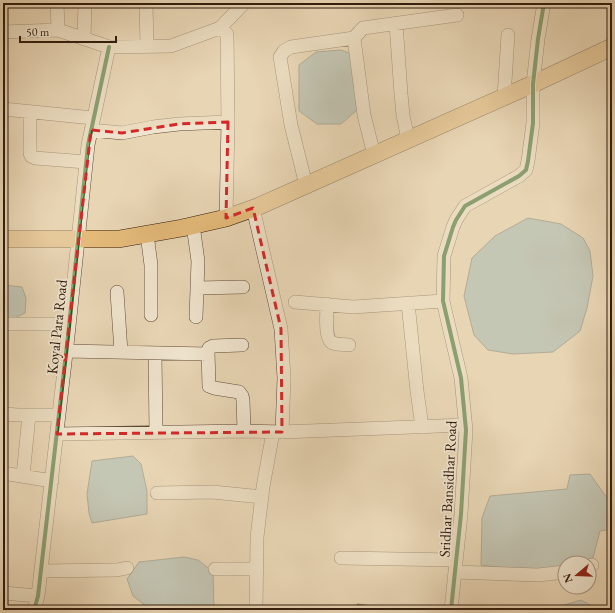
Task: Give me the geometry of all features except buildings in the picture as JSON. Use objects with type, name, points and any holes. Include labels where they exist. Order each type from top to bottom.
[{"type":"main road","points":[[3,239],[119,239],[226,218],[253,208],[408,140],[533,84],[612,46]]},
{"type":"street","points":[[57,3],[58,30]]},
{"type":"street","points":[[84,38],[85,3]]},
{"type":"street","points":[[146,3],[147,46]]},
{"type":"street","points":[[3,32],[58,30],[109,47],[171,46],[220,28],[244,3]]},
{"type":"street","name":"Sridhar Bansidhar Road","points":[[451,610],[461,514],[466,430],[461,378],[443,301],[444,256],[453,227],[465,206],[519,176],[526,170],[532,123],[533,84],[544,3]]},
{"type":"street","points":[[306,185],[291,125],[280,56],[284,50],[291,47],[354,38],[362,28],[457,15]]},
{"type":"street","points":[[396,23],[403,115],[408,140]]},
{"type":"street","points":[[220,28],[227,34],[228,122],[226,218]]},
{"type":"street","points":[[504,97],[508,35]]},
{"type":"street","points":[[354,38],[364,115],[374,155]]},
{"type":"street","name":"Koyal Para Road","points":[[34,610],[38,596],[52,480],[88,145],[109,47]]},
{"type":"street","points":[[3,109],[30,112],[92,124],[122,132],[179,124],[228,122]]},
{"type":"street","points":[[30,112],[31,156],[35,158],[86,162]]},
{"type":"street","points":[[253,208],[281,329],[284,378],[278,432],[262,497],[257,537],[256,610]]},
{"type":"street","points":[[193,225],[198,261],[196,317]]},
{"type":"street","points":[[147,234],[151,265],[151,315]]},
{"type":"street","points":[[197,288],[242,288]]},
{"type":"street","points":[[117,292],[121,352]]},
{"type":"street","points":[[295,302],[353,307],[443,301]]},
{"type":"street","points":[[408,303],[422,427]]},
{"type":"street","points":[[327,304],[327,335],[329,340],[332,343],[349,345]]},
{"type":"street","points":[[3,324],[69,324]]},
{"type":"street","points":[[242,345],[214,346],[209,348],[208,354],[209,386],[240,392],[242,396],[244,431]]},
{"type":"street","points":[[66,351],[208,354]]},
{"type":"street","points":[[155,353],[156,432]]},
{"type":"street","points":[[3,414],[59,415]]},
{"type":"street","points":[[23,476],[29,415]]},
{"type":"street","points":[[57,434],[244,431],[278,432],[465,425]]},
{"type":"street","points":[[3,473],[52,480]]},
{"type":"street","points":[[157,493],[212,492],[262,497]]},
{"type":"street","points":[[341,558],[455,566],[538,575],[557,573]]},
{"type":"street","points":[[41,571],[117,570],[127,568]]},
{"type":"street","points":[[215,570],[256,569]]},
{"type":"street","points":[[3,593],[38,596]]},
{"type":"highlighted area","points":[[228,122],[226,218],[253,208],[281,329],[282,432],[57,434],[91,130],[122,133],[179,124]]},
{"type":"water","points":[[341,50],[349,53],[352,61],[357,110],[341,124],[317,124],[299,111],[299,65],[316,52]]},
{"type":"water","points":[[528,218],[561,224],[583,238],[590,251],[593,276],[587,308],[580,331],[553,352],[513,354],[488,350],[474,335],[464,296],[472,258],[495,236]]},
{"type":"water","points":[[3,285],[22,287],[26,298],[25,313],[9,321],[3,320]]},
{"type":"water","points":[[133,456],[141,464],[147,491],[147,514],[92,523],[89,513],[87,494],[92,461]]},
{"type":"water","points":[[590,474],[612,505],[612,529],[600,531],[594,555],[557,555],[557,567],[538,572],[481,565],[482,518],[490,496],[567,489],[570,475]]},
{"type":"water","points":[[184,557],[198,560],[213,572],[214,610],[151,610],[133,596],[127,579],[139,562]]},
{"type":"water","points":[[581,600],[599,610],[558,610],[561,606]]},
{"type":"cycle path","points":[[451,610],[461,514],[466,430],[461,378],[443,301],[444,256],[453,227],[465,206],[519,176],[526,170],[533,123],[533,84],[544,3]]},
{"type":"cycle path","points":[[34,610],[38,596],[88,145],[109,47]]}]
